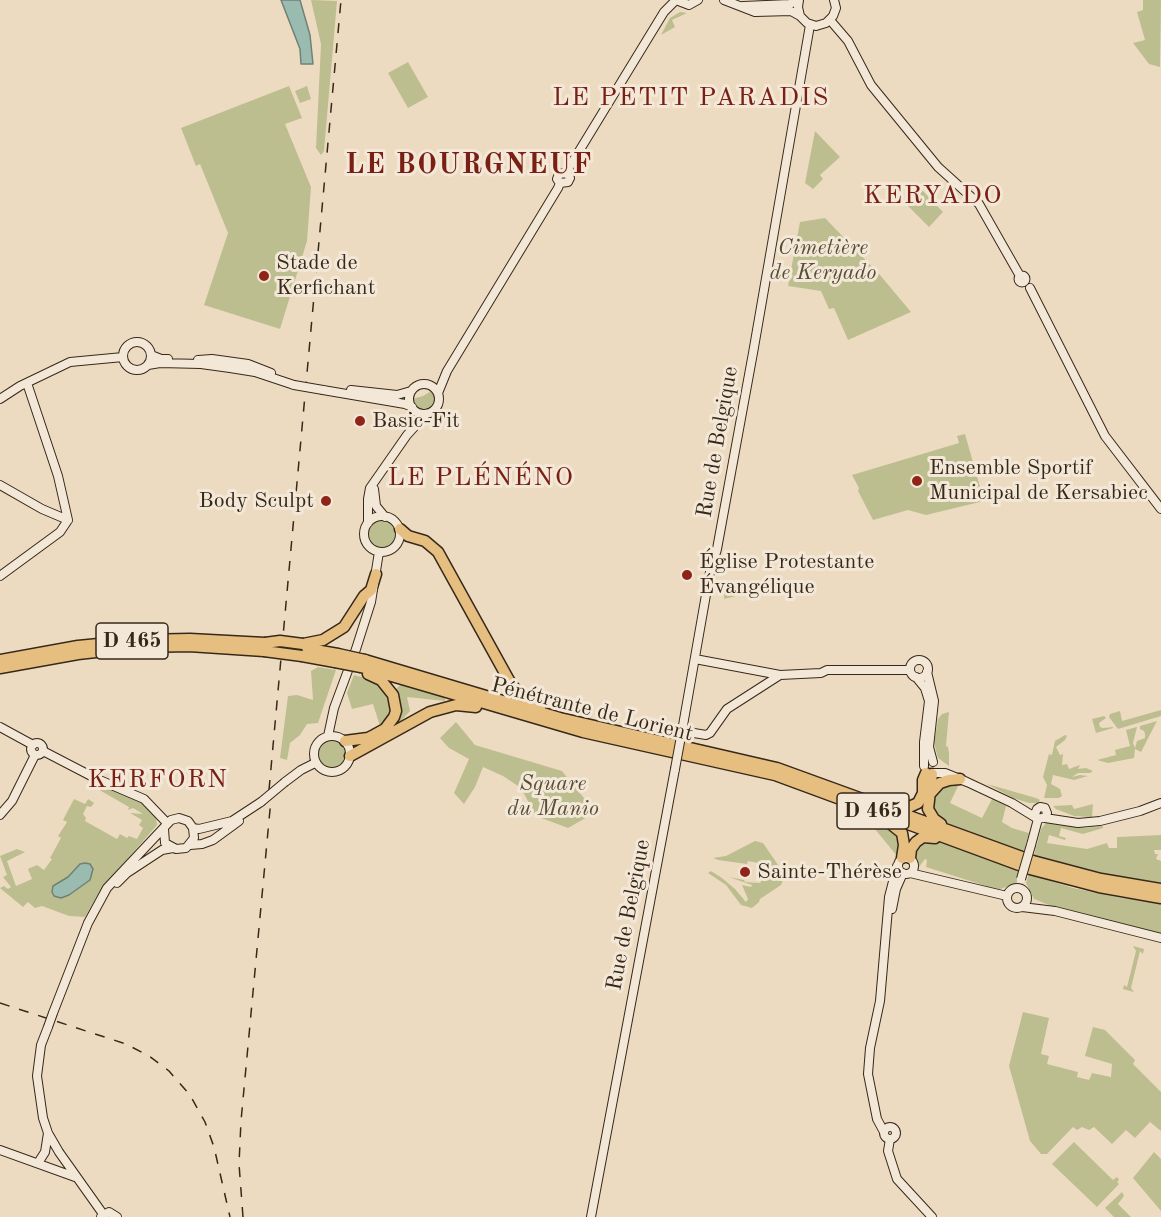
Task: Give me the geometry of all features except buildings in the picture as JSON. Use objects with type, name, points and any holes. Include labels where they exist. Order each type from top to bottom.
[{"type":"highway","points":[[400,529],[408,536],[425,541],[438,552],[511,684],[520,694],[542,709],[600,728]]},
{"type":"highway","points":[[303,649],[344,627],[364,596],[371,590],[376,574]]},
{"type":"highway","name":"Pénétrante de Lorient","points":[[0,660],[78,646],[140,640],[190,639],[264,647]]},
{"type":"highway","name":"Pénétrante de Lorient","points":[[0,668],[78,654],[141,647],[303,649],[336,660],[600,728],[777,768],[992,847],[1059,869],[1109,881],[1161,889]]},
{"type":"highway","points":[[345,741],[357,741],[375,735],[391,724],[396,711],[393,695],[388,686],[362,666]]},
{"type":"highway","name":"Pénétrante de Lorient","points":[[362,666],[583,732],[784,778],[1030,869],[1090,885],[1161,898]]},
{"type":"highway","points":[[350,756],[430,712],[456,705],[480,708],[583,732]]},
{"type":"highway","points":[[777,768],[907,808],[914,806],[921,799],[923,780],[931,769]]},
{"type":"highway","points":[[931,769],[928,801],[930,814],[941,824],[1059,869]]},
{"type":"highway","points":[[784,778],[890,822],[902,833],[906,866]]},
{"type":"highway","points":[[930,794],[940,783],[949,780],[963,781]]},
{"type":"highway","points":[[906,866],[911,849],[916,842],[927,837],[1030,869]]},
{"type":"main road","points":[[368,523],[378,517],[394,521],[400,529],[400,538],[395,547],[386,552],[379,552],[370,548],[364,539],[364,531],[368,523],[368,494],[376,479],[406,435],[426,414],[436,408],[439,400],[438,393],[447,371],[560,183],[568,182],[570,178],[567,173],[664,12],[676,0],[689,5],[698,0]]},
{"type":"main road","points":[[724,0],[754,12],[791,11],[810,25],[821,25],[830,20],[836,8],[834,0]]},
{"type":"main road","points":[[739,6],[790,4],[798,0],[800,16]]},
{"type":"main road","points":[[830,20],[848,42],[871,85],[938,167],[979,204],[1025,282],[1105,436],[1161,509]]},
{"type":"main road","name":"Rue de Belgique","points":[[591,1217],[710,572],[717,549],[810,25]]},
{"type":"main road","points":[[151,355],[148,364],[142,369],[134,370],[126,365],[123,357],[126,347],[135,342],[147,346],[151,355],[160,359],[212,359],[248,364],[295,383]]},
{"type":"main road","points":[[0,399],[69,362],[123,357]]},
{"type":"main road","points":[[148,364],[201,364],[230,368],[405,404],[426,414]]},
{"type":"main road","points":[[429,385],[447,371]]},
{"type":"main road","points":[[0,576],[60,532],[68,520],[58,476],[27,383]]},
{"type":"main road","points":[[323,388],[397,395],[411,392],[421,384],[429,385],[438,393]]},
{"type":"main road","points":[[406,435],[413,408],[410,399],[411,392]]},
{"type":"main road","points":[[376,479],[373,499],[385,517]]},
{"type":"main road","points":[[0,485],[42,509],[68,520]]},
{"type":"main road","points":[[328,736],[334,708],[371,602],[379,552]]},
{"type":"main road","points":[[695,659],[780,675],[821,673],[827,670],[910,670]]},
{"type":"main road","points":[[910,670],[913,663],[921,661],[927,666],[934,701],[929,740],[931,769]]},
{"type":"main road","points":[[910,670],[925,688],[929,701],[924,742],[931,769]]},
{"type":"main road","points":[[916,677],[923,677],[927,672]]},
{"type":"main road","points":[[682,731],[706,735],[710,733],[727,709],[780,675]]},
{"type":"main road","points":[[0,727],[33,745],[40,744],[43,747],[12,801],[0,815]]},
{"type":"main road","points":[[328,736],[345,741],[350,756],[345,766],[335,772],[324,771],[315,763],[313,751],[323,738],[328,736]]},
{"type":"main road","points":[[39,753],[144,798],[165,826],[165,843],[173,848]]},
{"type":"main road","points":[[193,828],[199,829],[232,820],[261,802],[301,770],[315,763]]},
{"type":"main road","points":[[931,769],[1042,816],[1078,823],[1112,819],[1161,803]]},
{"type":"main road","points":[[1012,803],[1044,807],[1020,888],[1027,896],[1055,911]]},
{"type":"main road","points":[[88,923],[109,891],[128,873],[162,850],[182,849],[213,840],[231,828],[251,809]]},
{"type":"main road","points":[[117,1217],[109,1212],[102,1216],[48,1133],[38,1091],[37,1076],[41,1045],[88,923],[106,888],[154,836],[179,818],[188,821],[193,828],[194,838],[190,845]]},
{"type":"main road","points":[[932,1217],[897,1179],[888,1151],[888,1132],[871,1095],[868,1074],[870,1048],[880,1001],[887,925],[896,889],[906,866],[956,883],[1006,896]]},
{"type":"main road","points":[[1006,896],[1012,889],[1020,888]]},
{"type":"main road","points":[[1006,896],[1011,907],[1055,911],[1161,938]]},
{"type":"main road","points":[[1022,907],[1026,903],[1027,896]]},
{"type":"main road","points":[[38,1163],[45,1152],[48,1133]]},
{"type":"main road","points":[[0,1149],[75,1177]]},
{"type":"green space","points":[[311,0],[337,1],[324,151],[321,155],[316,148],[321,44]]},
{"type":"green space","points":[[1143,0],[1161,0],[1160,67],[1149,64],[1133,43],[1145,40],[1137,12],[1143,10]]},
{"type":"green space","points":[[680,12],[687,13],[672,20],[675,27],[661,35],[670,18]]},
{"type":"green space","points":[[408,62],[428,97],[408,108],[388,73]]},
{"type":"green space","points":[[289,86],[302,118],[285,124],[311,187],[307,241],[280,329],[204,305],[228,233],[200,164],[196,166],[181,128]]},
{"type":"green space","points":[[307,86],[311,99],[300,103],[295,91]]},
{"type":"green space","points":[[815,131],[840,157],[820,175],[823,179],[813,189],[805,183]]},
{"type":"green space","points":[[920,188],[943,212],[929,227],[905,203]]},
{"type":"green space","name":"Cimetière de Keryado","points":[[825,218],[880,275],[911,312],[848,340],[834,308],[829,309],[821,291],[788,286],[800,222]]},
{"type":"green space","points":[[433,390],[436,399],[430,408],[420,409],[414,404],[412,399]]},
{"type":"green space","name":"Ensemble Sportif Municipal de Kersabiec","points":[[965,434],[984,501],[926,515],[908,510],[873,520],[852,475],[959,443],[957,436]]},
{"type":"green space","points":[[382,519],[388,520],[396,528],[396,540],[388,548],[382,549],[376,548],[368,540],[367,534],[368,528],[376,520]]},
{"type":"green space","points":[[733,581],[736,596],[724,599],[725,583]]},
{"type":"green space","points":[[318,667],[336,670],[318,723],[307,724],[300,735],[290,743],[287,760],[280,758],[288,696],[297,695],[313,700],[311,671]]},
{"type":"green space","points":[[354,675],[373,680],[389,696],[401,684],[445,698],[445,701],[407,697],[410,711],[399,723],[380,726],[373,704],[352,709],[347,693]]},
{"type":"green space","points":[[1161,710],[1161,716],[1118,729],[1109,717],[1110,714],[1120,711],[1122,721]]},
{"type":"green space","points":[[949,712],[946,746],[949,753],[949,766],[938,758],[934,743],[938,719],[942,714]]},
{"type":"green space","points":[[1104,716],[1106,718],[1099,723],[1100,727],[1113,728],[1096,733],[1092,719]]},
{"type":"green space","points":[[1157,721],[1141,752],[1135,749],[1134,758],[1108,763],[1097,760],[1116,755],[1115,750],[1130,746],[1126,730],[1137,727],[1133,743],[1135,748],[1137,741],[1145,738],[1140,726]]},
{"type":"green space","name":"Square du Manio","points":[[456,722],[475,745],[562,771],[588,803],[586,812],[589,816],[568,828],[536,816],[521,788],[483,767],[475,787],[464,804],[454,793],[469,759],[449,748],[440,738]]},
{"type":"green space","points":[[1067,736],[1065,740],[1056,747],[1060,755],[1063,754],[1062,765],[1067,764],[1069,769],[1080,765],[1078,769],[1086,768],[1093,771],[1078,773],[1072,777],[1088,776],[1074,780],[1053,775],[1051,784],[1060,789],[1062,796],[1044,798],[1047,785],[1043,777],[1049,754],[1052,755],[1055,741]]},
{"type":"green space","points":[[332,740],[342,744],[346,754],[342,764],[332,768],[322,764],[318,754],[322,744]]},
{"type":"green space","points":[[98,784],[138,798],[158,817],[156,818],[157,825],[99,892],[85,917],[69,916],[42,906],[35,908],[28,902],[23,907],[0,888],[11,887],[3,877],[7,875],[0,856],[17,849],[25,852],[7,861],[16,886],[32,879],[28,869],[37,865],[44,870],[52,859],[50,858],[61,838],[58,836],[67,822],[63,820],[74,799],[85,804],[88,799],[94,803],[91,807],[87,806],[83,814],[85,821],[117,839],[120,834],[127,838],[129,836],[137,839],[143,828],[139,825],[142,820],[130,813],[143,814],[133,808],[128,810],[129,807],[96,788]]},
{"type":"green space","points":[[942,784],[959,784],[950,803],[982,818],[992,799],[1006,806],[1002,822],[1029,833],[1024,852],[943,822],[930,806],[930,802]]},
{"type":"green space","points":[[987,784],[1040,800],[1038,803],[1029,803],[1013,798]]},
{"type":"green space","points":[[831,800],[889,824],[900,835],[900,855],[897,856],[870,823],[864,822],[850,810]]},
{"type":"green space","points":[[1093,804],[1092,817],[1074,816],[1053,806],[1072,805],[1074,809]]},
{"type":"green space","points":[[1047,822],[1085,828],[1103,826],[1103,828],[1083,834],[1061,828],[1059,836],[1066,838],[1065,840],[1049,835],[1047,843],[1087,849],[1107,843],[1109,848],[1117,848],[1117,837],[1161,835],[1161,850],[1154,850],[1155,854],[1158,854],[1156,859],[1161,861],[1161,884],[1119,877],[1034,855],[1041,829]]},
{"type":"green space","points":[[935,840],[1021,870],[1016,884],[1000,889],[986,888],[986,886],[926,867],[927,860],[925,859],[919,867],[913,854],[917,842]]},
{"type":"green space","points":[[755,841],[763,843],[785,875],[781,885],[760,899],[752,908],[741,905],[726,885],[708,873],[711,871],[722,878],[746,902],[748,899],[742,885],[751,887],[752,885],[729,877],[745,882],[760,883],[765,875],[763,864],[748,861],[747,864],[713,858],[726,856]]},
{"type":"green space","points":[[1029,874],[1073,888],[1121,898],[1161,902],[1161,933],[1054,907],[1034,899],[1026,883]]},
{"type":"green space","points":[[1133,946],[1144,949],[1143,954],[1140,951],[1131,988],[1134,992],[1123,989],[1124,985],[1127,987],[1136,951]]},
{"type":"green space","points":[[1023,1012],[1049,1018],[1041,1054],[1049,1056],[1047,1064],[1078,1072],[1077,1077],[1089,1080],[1092,1073],[1111,1077],[1112,1064],[1085,1056],[1093,1027],[1105,1030],[1135,1060],[1133,1064],[1161,1092],[1161,1131],[1150,1122],[1135,1138],[1126,1130],[1112,1144],[1094,1127],[1089,1130],[1082,1127],[1077,1130],[1073,1127],[1047,1154],[1041,1154],[1030,1141],[1009,1066]]},
{"type":"green space","points":[[1074,1142],[1113,1180],[1117,1177],[1119,1180],[1117,1182],[1119,1184],[1097,1207],[1052,1164]]},
{"type":"green space","points":[[1154,1152],[1161,1159],[1161,1211],[1133,1178]]},
{"type":"green space","points":[[1122,1192],[1124,1196],[1118,1204],[1131,1217],[1114,1217],[1105,1208]]},
{"type":"water","points":[[281,0],[300,0],[310,35],[313,64],[301,64],[300,49]]},
{"type":"water","points":[[80,864],[90,864],[93,869],[90,880],[69,895],[61,898],[54,896],[53,886],[68,877]]},
{"type":"railway","points":[[269,790],[341,0]]},
{"type":"railway","points":[[243,1217],[239,1164],[241,1121],[271,799]]},
{"type":"railway","points":[[0,1003],[126,1044],[149,1056],[169,1071],[190,1095],[205,1122],[214,1147],[230,1217]]},
{"type":"place","name":"Stade de Kerfichant","points":[[264,276]]},
{"type":"place","name":"Basic-Fit","points":[[360,421]]},
{"type":"place","name":"Ensemble Sportif Municipal de Kersabiec","points":[[917,481]]},
{"type":"place","name":"Body Sculpt","points":[[326,501]]},
{"type":"place","name":"Église Protestante Évangélique","points":[[687,575]]},
{"type":"place","name":"Sainte-Thérèse","points":[[745,872]]},
{"type":"district","name":"LE PETIT PARADIS","points":[[691,98]]},
{"type":"district","name":"LE BOURGNEUF","points":[[469,166]]},
{"type":"district","name":"KERYADO","points":[[933,196]]},
{"type":"district","name":"LE PLÉNÉNO","points":[[481,478]]},
{"type":"district","name":"KERFORN","points":[[158,780]]}]
